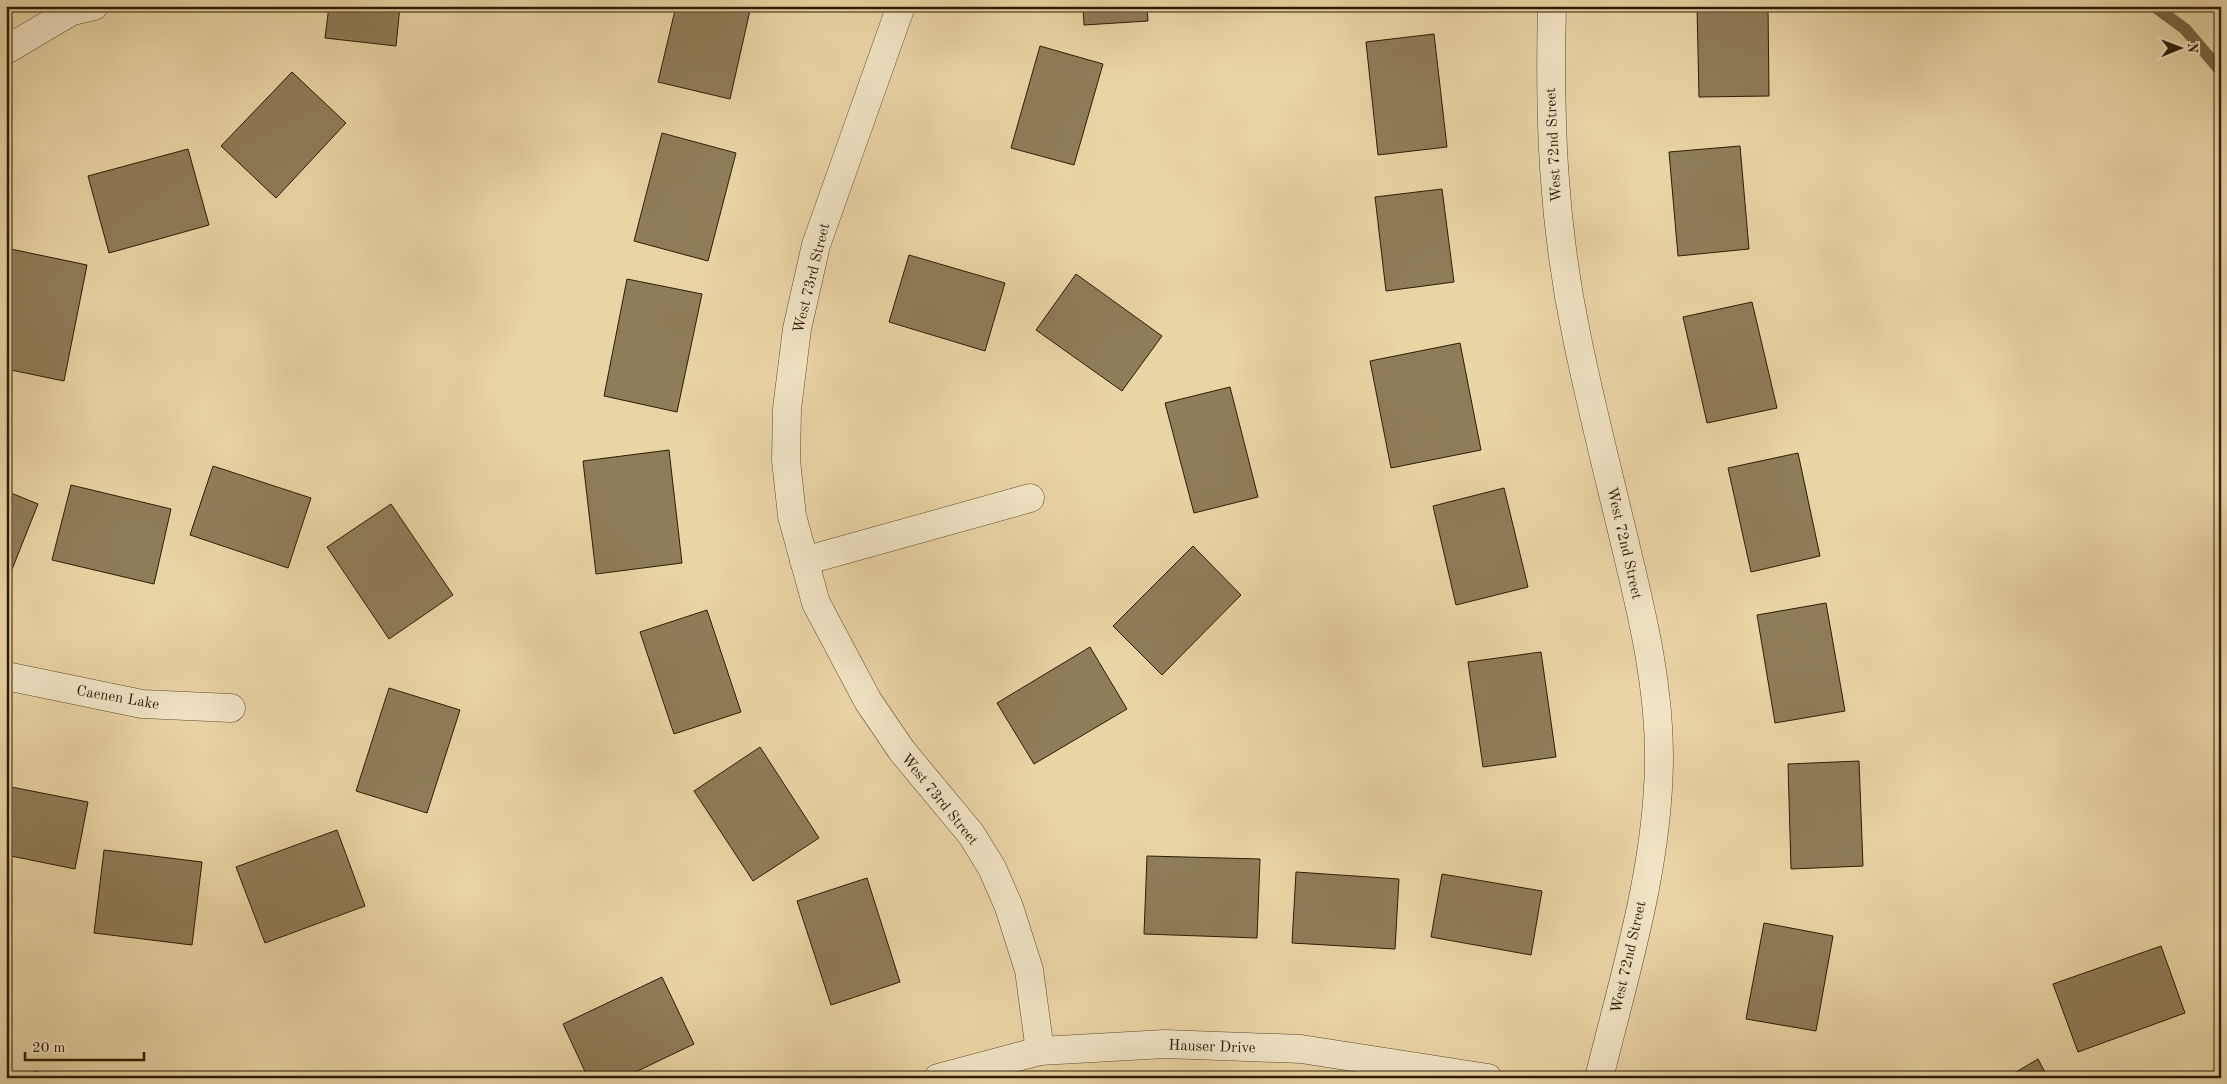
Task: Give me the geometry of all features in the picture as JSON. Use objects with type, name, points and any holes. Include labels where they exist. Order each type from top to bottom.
[{"type":"street","points":[[6,50],[72,11],[94,6]]},
{"type":"street","name":"West 73rd Street","points":[[901,6],[816,245],[796,329],[787,409],[786,460],[792,516],[816,603],[868,701],[902,751],[971,834],[992,868],[1009,907],[1029,970],[1040,1051]]},
{"type":"street","name":"West 72nd Street","points":[[1552,6],[1549,92],[1554,190],[1562,252],[1577,338],[1643,619],[1656,688],[1659,756],[1654,833],[1636,926],[1599,1078]]},
{"type":"street","points":[[804,561],[1030,498]]},
{"type":"street","name":"Caenen Lake","points":[[6,676],[142,704],[231,708]]},
{"type":"street","name":"Hauser Drive","points":[[938,1078],[1040,1051],[1165,1044],[1302,1049],[1488,1078]]},
{"type":"building","points":[[329,6],[400,6],[396,46],[325,38]]},
{"type":"building","points":[[676,6],[751,6],[730,99],[658,82]]},
{"type":"building","points":[[1083,6],[1147,6],[1148,21],[1084,25]]},
{"type":"building","points":[[1697,6],[1768,6],[1769,96],[1699,97]]},
{"type":"building","points":[[1434,34],[1447,147],[1378,155],[1366,42]]},
{"type":"building","points":[[1040,46],[1103,64],[1074,165],[1011,148]]},
{"type":"building","points":[[292,72],[346,123],[276,198],[221,146]]},
{"type":"building","points":[[662,133],[736,153],[708,261],[634,241]]},
{"type":"building","points":[[1740,146],[1749,249],[1678,256],[1669,152]]},
{"type":"building","points":[[188,149],[209,225],[109,253],[88,176]]},
{"type":"building","points":[[1442,189],[1454,282],[1386,291],[1375,197]]},
{"type":"building","points":[[6,248],[87,265],[64,381],[6,369]]},
{"type":"building","points":[[909,255],[1005,283],[985,351],[889,322]]},
{"type":"building","points":[[1076,274],[1162,336],[1122,391],[1036,330]]},
{"type":"building","points":[[627,279],[702,294],[677,412],[604,396]]},
{"type":"building","points":[[1752,302],[1777,408],[1707,423],[1683,317]]},
{"type":"building","points":[[1460,343],[1481,450],[1391,468],[1370,361]]},
{"type":"building","points":[[1230,387],[1258,497],[1194,513],[1165,403]]},
{"type":"building","points":[[669,450],[682,563],[596,574],[583,461]]},
{"type":"building","points":[[1798,453],[1820,556],[1751,572],[1728,468]]},
{"type":"building","points":[[213,466],[311,498],[288,568],[190,535]]},
{"type":"building","points":[[71,485],[171,509],[154,584],[52,560]]},
{"type":"building","points":[[1504,488],[1528,587],[1456,605],[1433,506]]},
{"type":"building","points":[[6,491],[38,504],[9,577],[6,576]]},
{"type":"building","points":[[391,504],[453,595],[389,639],[327,547]]},
{"type":"building","points":[[1193,546],[1241,595],[1162,675],[1113,626]]},
{"type":"building","points":[[1826,603],[1845,711],[1775,723],[1757,615]]},
{"type":"building","points":[[707,610],[741,712],[674,734],[640,632]]},
{"type":"building","points":[[1090,647],[1127,709],[1034,764],[997,703]]},
{"type":"building","points":[[1541,652],[1556,757],[1483,767],[1468,662]]},
{"type":"building","points":[[389,688],[460,710],[427,813],[356,791]]},
{"type":"building","points":[[760,747],[819,838],[753,881],[694,791]]},
{"type":"building","points":[[1859,761],[1863,866],[1791,869],[1788,764]]},
{"type":"building","points":[[6,786],[88,802],[75,869],[6,855]]},
{"type":"building","points":[[337,830],[365,906],[265,943],[236,867]]},
{"type":"building","points":[[104,850],[202,862],[192,945],[94,933]]},
{"type":"building","points":[[1147,856],[1260,859],[1257,938],[1144,934]]},
{"type":"building","points":[[1296,872],[1399,879],[1395,949],[1292,943]]},
{"type":"building","points":[[1442,874],[1542,891],[1531,955],[1431,937]]},
{"type":"building","points":[[867,878],[900,982],[831,1005],[797,901]]},
{"type":"building","points":[[1764,923],[1833,936],[1816,1031],[1746,1019]]},
{"type":"building","points":[[2161,946],[2185,1013],[2078,1052],[2053,984]]},
{"type":"building","points":[[662,977],[694,1044],[623,1078],[588,1078],[563,1024]]},
{"type":"building","points":[[2038,1059],[2048,1078],[2006,1078]]},
{"type":"building","points":[[34,1071],[63,1078],[33,1078]]},
{"type":"waterway","points":[[2154,6],[2185,29],[2221,71]]}]
